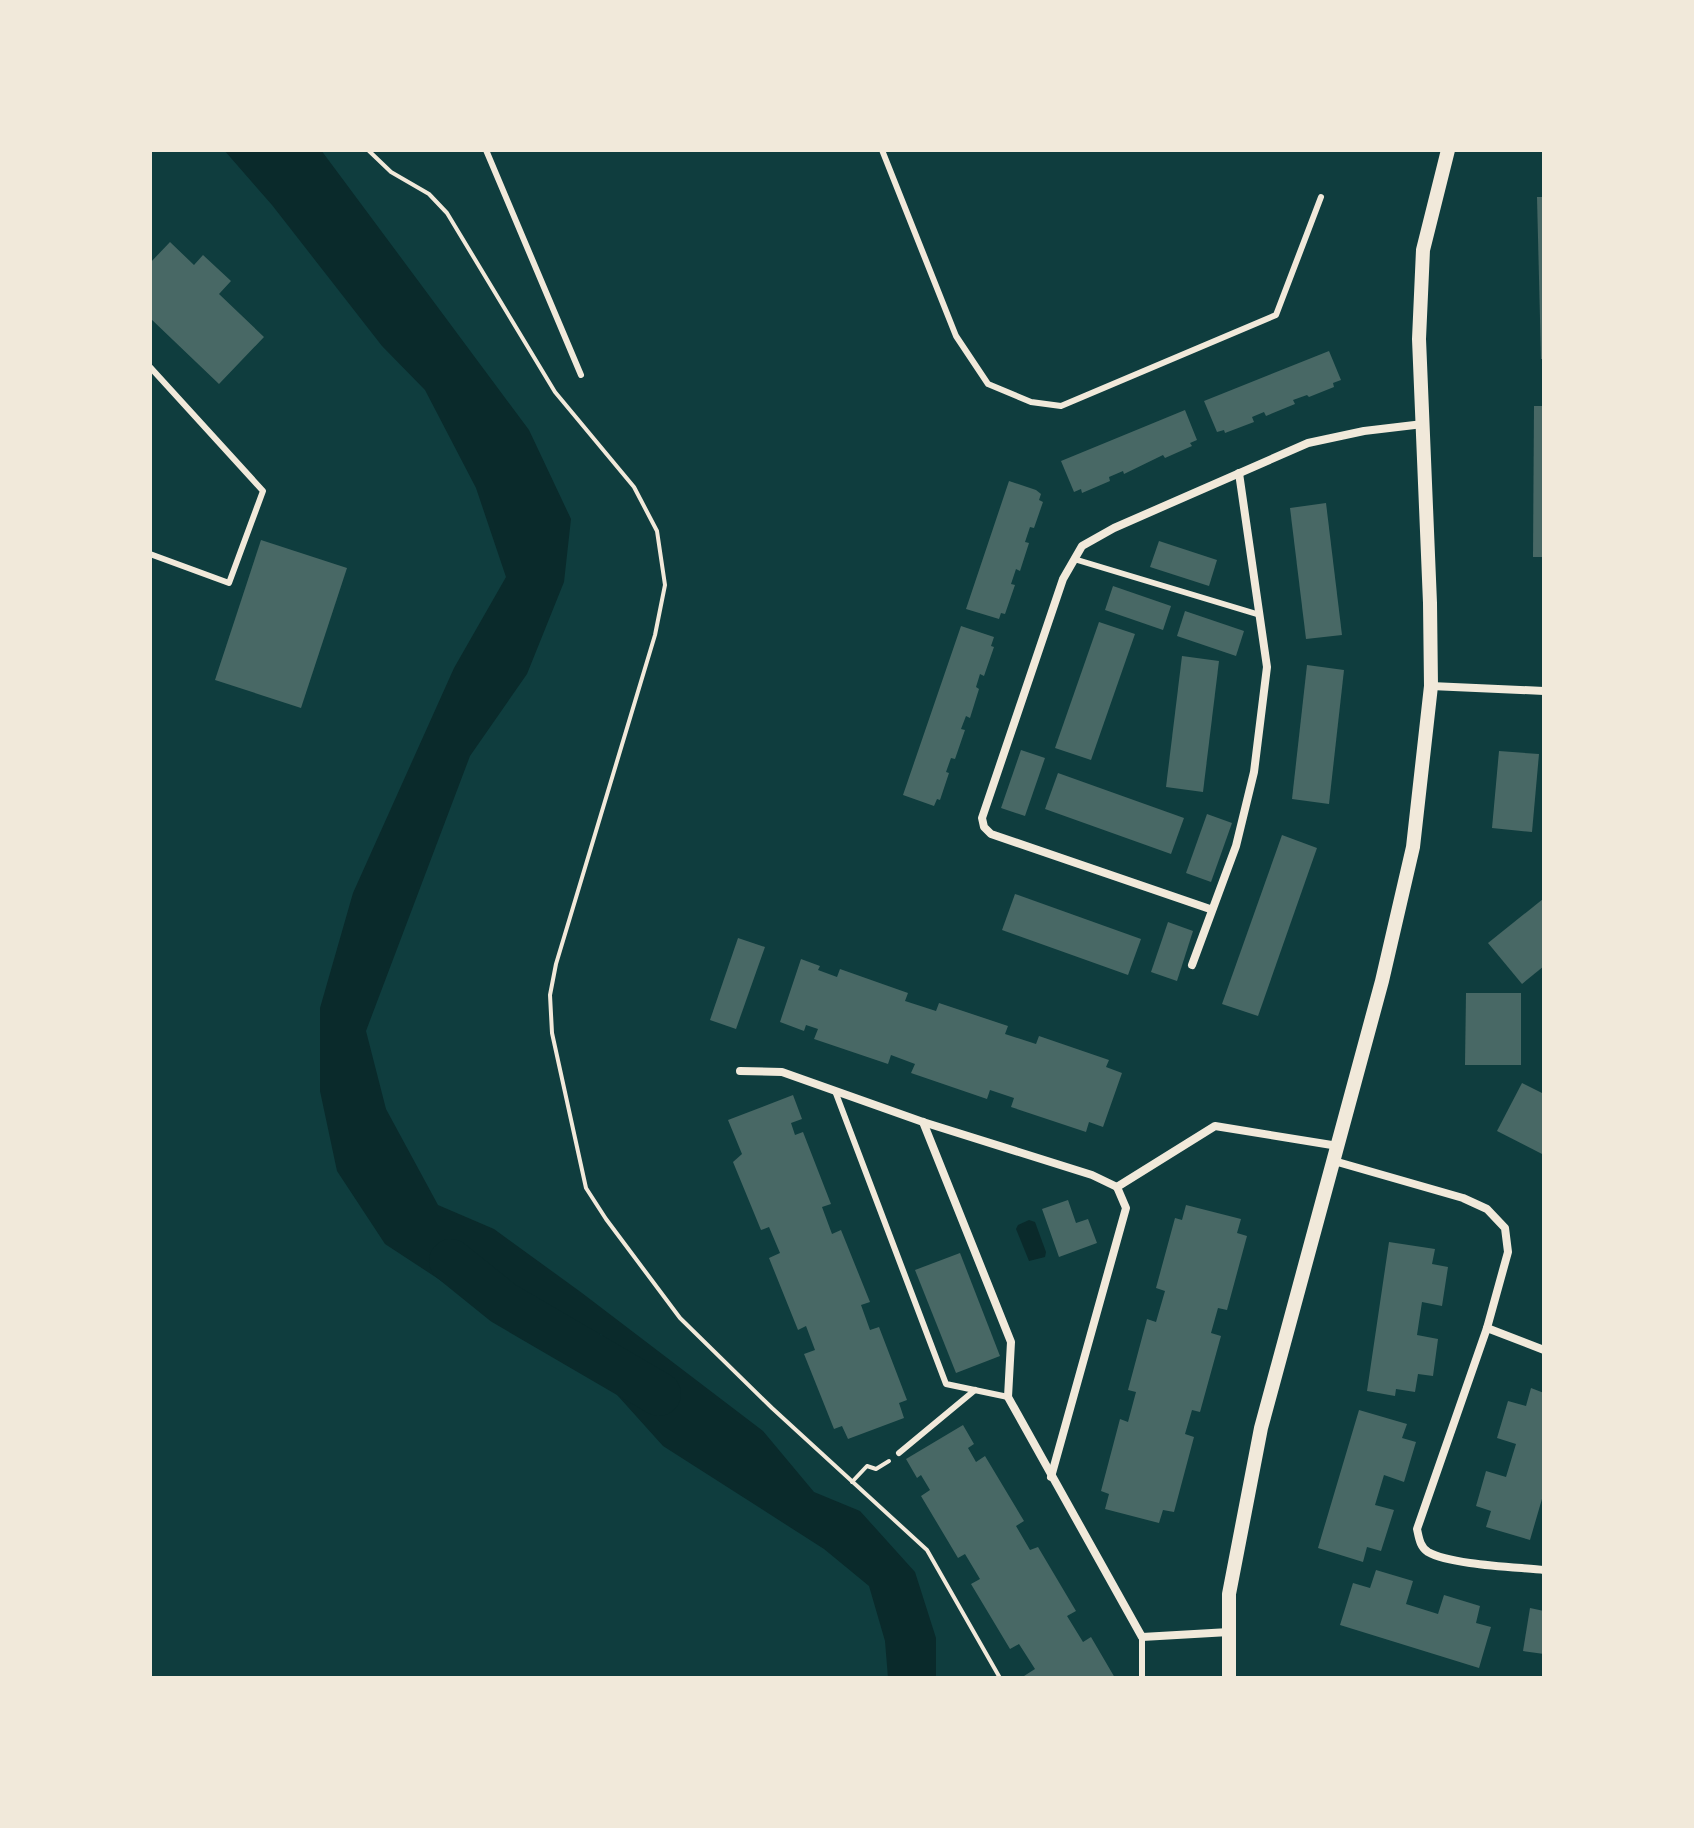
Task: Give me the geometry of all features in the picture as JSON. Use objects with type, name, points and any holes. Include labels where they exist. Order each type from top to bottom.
[{"type":"street","points":[[1229,1678],[1229,1594],[1261,1428],[1382,981],[1413,847],[1431,686],[1419,339],[1423,250],[1448,150]]},
{"type":"street","points":[[1210,909],[991,834],[984,827],[982,818],[1063,579],[1082,546],[1114,528],[1308,443],[1364,431],[1423,424]]},
{"type":"street","points":[[1192,965],[1210,909],[1236,846],[1254,772],[1267,667],[1239,473]]},
{"type":"street","points":[[1431,686],[1544,691]]},
{"type":"street","points":[[740,1071],[782,1072],[923,1122],[1092,1175],[1117,1187],[1126,1208],[1051,1477]]},
{"type":"street","points":[[923,1122],[1011,1342],[1008,1397],[1142,1637],[1229,1632]]},
{"type":"street","points":[[1117,1187],[1215,1126],[1336,1153],[1487,1209],[1505,1228],[1508,1252],[1487,1328],[1417,1529],[1419,1542],[1427,1552],[1458,1560],[1544,1570]]},
{"type":"street","points":[[1487,1328],[1544,1350]]},
{"type":"lane","points":[[486,150],[581,375]]},
{"type":"lane","points":[[882,150],[956,336],[988,384],[1031,402],[1061,406],[1276,315],[1321,197]]},
{"type":"lane","points":[[150,367],[263,491],[229,583],[150,554]]},
{"type":"lane","points":[[1074,559],[1260,615]]},
{"type":"lane","points":[[835,1090],[946,1384],[1008,1397]]},
{"type":"lane","points":[[899,1453],[975,1390]]},
{"type":"lane","points":[[1142,1637],[1142,1678]]},
{"type":"path","points":[[368,150],[391,172],[429,194],[447,213],[555,392],[634,487],[657,531],[665,585],[655,635],[556,964],[550,995],[552,1033],[586,1188],[680,1318],[927,1550],[1000,1678]]},
{"type":"path","points":[[852,1482],[862,1469],[884,1465],[899,1453]]},
{"type":"water","points":[[224,150],[321,150],[529,430],[571,519],[564,582],[527,674],[470,756],[366,1031],[386,1109],[438,1205],[494,1229],[763,1431],[814,1492],[860,1511],[915,1572],[936,1638],[936,1678],[888,1678],[885,1641],[869,1586],[824,1549],[663,1446],[609,1386],[602,1335],[443,1282],[385,1244],[337,1171],[320,1091],[320,1008],[353,893],[454,668],[506,577],[476,488],[425,390],[382,346],[272,205]]},
{"type":"water","points":[[1029,1220],[1035,1222],[1046,1252],[1045,1257],[1029,1261],[1016,1229]]},
{"type":"building","points":[[1537,197],[1544,197],[1544,359],[1541,359]]},
{"type":"building","points":[[170,242],[194,265],[203,255],[231,281],[219,294],[264,337],[219,384],[150,318],[150,263]]},
{"type":"building","points":[[1329,351],[1341,380],[1333,383],[1334,387],[1293,400],[1295,404],[1266,416],[1264,412],[1252,417],[1254,422],[1225,433],[1224,430],[1217,432],[1204,401]]},
{"type":"building","points":[[1534,406],[1544,406],[1544,557],[1533,557]]},
{"type":"building","points":[[1185,410],[1197,440],[1190,443],[1192,446],[1165,458],[1163,455],[1124,474],[1123,471],[1109,477],[1110,481],[1082,493],[1081,489],[1074,492],[1061,461]]},
{"type":"building","points":[[1009,481],[1036,490],[1041,494],[1039,500],[1043,502],[1034,528],[1030,527],[1025,542],[1029,543],[1020,571],[1016,569],[1011,584],[1015,585],[1005,614],[1001,613],[999,619],[966,609]]},
{"type":"building","points":[[1326,503],[1342,635],[1306,639],[1290,508]]},
{"type":"building","points":[[261,540],[347,568],[301,708],[215,680]]},
{"type":"building","points":[[1159,541],[1217,560],[1209,586],[1150,567]]},
{"type":"building","points":[[1113,586],[1171,606],[1163,630],[1105,610]]},
{"type":"building","points":[[1185,611],[1244,631],[1236,656],[1177,636]]},
{"type":"building","points":[[1099,622],[1135,634],[1091,760],[1055,748]]},
{"type":"building","points":[[961,626],[994,637],[991,646],[994,647],[984,676],[980,674],[970,718],[966,716],[961,729],[965,730],[955,759],[951,758],[940,800],[937,799],[934,806],[903,795]]},
{"type":"building","points":[[1182,656],[1219,661],[1203,792],[1166,787]]},
{"type":"building","points":[[1307,665],[1344,670],[1329,804],[1292,799]]},
{"type":"building","points":[[1021,750],[1045,758],[1025,816],[1001,808]]},
{"type":"building","points":[[1499,751],[1539,754],[1532,832],[1492,828]]},
{"type":"building","points":[[1058,773],[1184,818],[1171,854],[1045,809]]},
{"type":"building","points":[[1207,814],[1232,823],[1211,882],[1186,873]]},
{"type":"building","points":[[1282,835],[1317,848],[1258,1016],[1222,1004]]},
{"type":"building","points":[[1015,894],[1141,939],[1128,975],[1002,930]]},
{"type":"building","points":[[1543,899],[1544,966],[1522,984],[1488,943]]},
{"type":"building","points":[[1168,922],[1193,931],[1177,981],[1151,972]]},
{"type":"building","points":[[738,938],[765,947],[736,1029],[710,1020]]},
{"type":"building","points":[[801,959],[837,977],[840,969],[908,993],[905,1001],[936,1011],[939,1003],[1008,1026],[1005,1034],[1036,1044],[1039,1036],[1109,1060],[1106,1067],[1122,1073],[1103,1127],[1089,1122],[1086,1132],[1011,1107],[1014,1098],[990,1090],[987,1099],[911,1073],[915,1064],[891,1055],[888,1064],[814,1039],[818,1029],[806,1025],[804,1031],[780,1022]]},
{"type":"building","points":[[1466,993],[1521,993],[1521,1065],[1465,1065]]},
{"type":"building","points":[[1522,1083],[1544,1094],[1544,1155],[1497,1131]]},
{"type":"building","points":[[793,1095],[802,1119],[791,1123],[795,1135],[803,1132],[831,1204],[822,1207],[832,1234],[841,1230],[870,1302],[861,1305],[870,1330],[879,1327],[907,1400],[899,1403],[904,1418],[848,1439],[842,1426],[834,1429],[804,1354],[815,1350],[806,1326],[798,1330],[769,1258],[780,1253],[769,1227],[761,1230],[733,1162],[742,1154],[728,1120]]},
{"type":"building","points":[[1068,1200],[1076,1223],[1088,1219],[1097,1243],[1059,1257],[1042,1209]]},
{"type":"building","points":[[1186,1205],[1241,1219],[1237,1233],[1247,1236],[1227,1310],[1218,1308],[1211,1333],[1221,1336],[1200,1412],[1192,1410],[1185,1434],[1194,1437],[1174,1512],[1163,1510],[1159,1523],[1105,1509],[1109,1494],[1101,1491],[1120,1419],[1128,1422],[1136,1392],[1128,1390],[1147,1319],[1156,1322],[1165,1291],[1156,1288],[1175,1218],[1182,1220]]},
{"type":"building","points":[[1389,1242],[1435,1249],[1432,1264],[1448,1267],[1442,1306],[1422,1302],[1417,1335],[1438,1339],[1433,1376],[1418,1374],[1415,1392],[1396,1389],[1395,1396],[1367,1391]]},
{"type":"building","points":[[960,1253],[1000,1356],[956,1373],[915,1270]]},
{"type":"building","points":[[1531,1388],[1544,1393],[1544,1492],[1530,1540],[1486,1527],[1491,1511],[1476,1506],[1486,1471],[1506,1477],[1516,1444],[1497,1438],[1508,1401],[1526,1406]]},
{"type":"building","points":[[1359,1410],[1407,1424],[1402,1438],[1416,1442],[1404,1482],[1384,1475],[1375,1505],[1394,1510],[1381,1551],[1367,1547],[1363,1562],[1318,1548]]},
{"type":"building","points":[[963,1425],[974,1444],[968,1448],[976,1462],[985,1456],[1024,1521],[1016,1526],[1030,1550],[1038,1547],[1076,1611],[1067,1616],[1083,1642],[1091,1637],[1115,1678],[1025,1678],[1035,1669],[1019,1644],[1010,1649],[971,1584],[980,1579],[965,1554],[958,1558],[921,1496],[930,1490],[921,1475],[917,1478],[906,1459]]},
{"type":"building","points":[[1376,1570],[1413,1581],[1406,1604],[1438,1614],[1444,1595],[1480,1606],[1476,1623],[1491,1627],[1479,1668],[1340,1625],[1353,1583],[1370,1588]]},
{"type":"building","points":[[1530,1608],[1544,1611],[1544,1654],[1523,1651]]},
{"type":"waterway","points":[[451,1261],[503,1303],[659,1394]]}]
